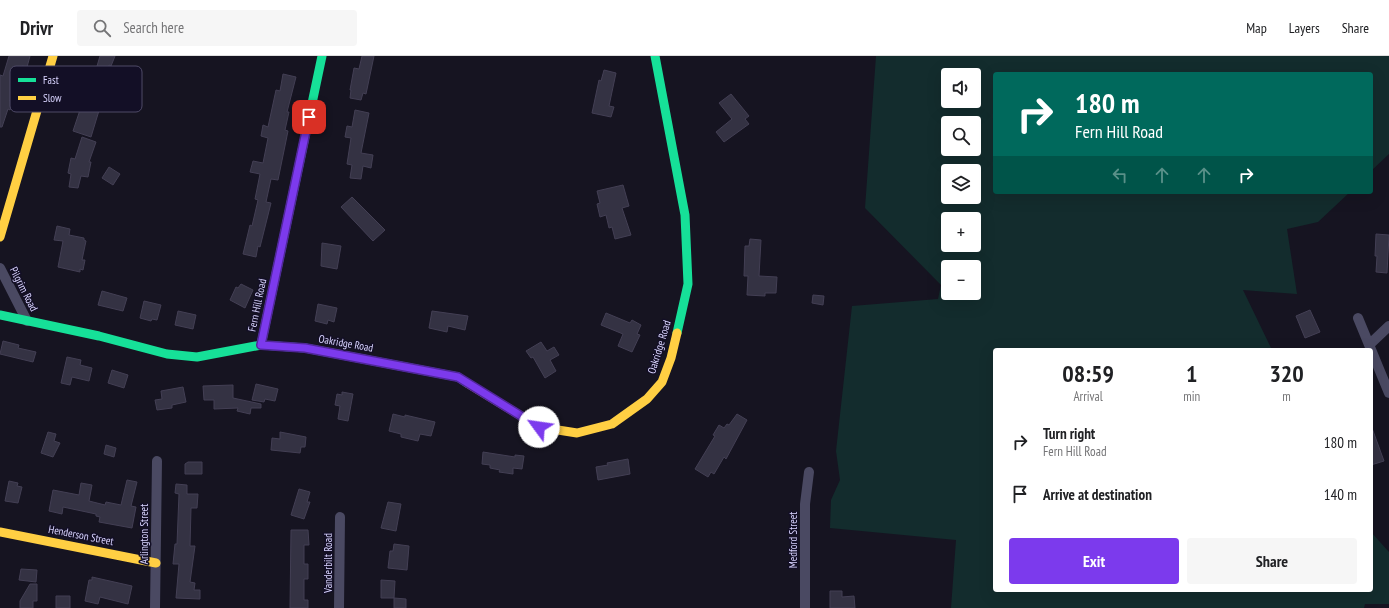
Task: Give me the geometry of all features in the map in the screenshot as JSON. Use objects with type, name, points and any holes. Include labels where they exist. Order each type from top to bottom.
[{"type":"street","points":[[50,66],[53,56]]},
{"type":"street","name":"Fern Hill Road","points":[[0,315],[99,336],[167,354],[197,357],[261,345],[322,56]]},
{"type":"street","name":"Oakridge Road","points":[[261,345],[305,348],[458,377],[539,427],[577,433],[612,424],[641,403],[662,382],[671,358],[688,284],[685,215],[656,56]]},
{"type":"street","points":[[0,237],[37,112]]},
{"type":"street","name":"Pilgrim Road","points":[[0,268],[27,321]]},
{"type":"street","points":[[1358,318],[1372,348]]},
{"type":"street","points":[[1370,344],[1389,326]]},
{"type":"street","points":[[1373,352],[1389,393]]},
{"type":"street","name":"Arlington Street","points":[[155,608],[157,461]]},
{"type":"street","name":"Medford Street","points":[[805,608],[805,504],[809,472]]},
{"type":"street","name":"Vanderbilt Road","points":[[339,608],[340,517]]},
{"type":"street","name":"Henderson Street","points":[[0,532],[156,563]]},
{"type":"green space","points":[[876,56],[1389,56],[1389,154],[1373,169],[1373,72],[993,72],[993,194],[1348,194],[1318,222],[1287,229],[1297,294],[1243,290],[1271,348],[993,348],[993,592],[1373,592],[1373,534],[1389,552],[1389,604],[1365,604],[1364,608],[951,608],[956,540],[830,528],[831,500],[840,480],[836,451],[852,306],[938,299],[941,285],[865,208]]},
{"type":"building","points":[[9,56],[30,56],[27,66],[10,66],[10,110],[8,109],[2,127],[0,127],[0,75],[3,76]]},
{"type":"building","points":[[100,56],[115,56],[111,66],[97,66]]},
{"type":"building","points":[[362,56],[374,56],[366,94],[363,93],[361,100],[350,98],[350,90],[354,68],[359,69]]},
{"type":"building","points":[[604,70],[616,73],[609,106],[614,107],[611,117],[592,113],[599,80],[601,81]]},
{"type":"building","points":[[283,74],[296,77],[287,112],[289,112],[285,130],[288,131],[278,180],[271,179],[266,202],[271,203],[256,257],[243,254],[258,200],[255,199],[260,174],[250,172],[253,161],[263,163],[268,138],[261,136],[263,125],[268,127],[276,90],[280,91]]},
{"type":"building","points":[[731,94],[749,116],[745,119],[749,124],[724,142],[716,132],[732,119],[719,103]]},
{"type":"building","points":[[355,110],[369,113],[361,153],[373,155],[371,168],[363,166],[361,179],[350,178],[352,165],[347,164],[351,138],[345,137],[347,126],[352,127]]},
{"type":"building","points":[[79,112],[99,112],[91,137],[73,131]]},
{"type":"building","points":[[82,137],[96,142],[89,162],[91,162],[88,177],[81,176],[78,188],[69,187],[71,174],[68,173],[71,158],[75,159]]},
{"type":"building","points":[[109,167],[120,174],[113,185],[102,178]]},
{"type":"building","points":[[623,185],[629,206],[622,208],[631,235],[615,239],[612,227],[609,228],[606,215],[600,217],[597,204],[600,203],[597,191]]},
{"type":"building","points":[[352,197],[385,230],[373,241],[341,207]]},
{"type":"building","points":[[57,226],[70,229],[69,235],[84,238],[86,241],[82,260],[85,260],[83,270],[80,269],[80,272],[58,267],[63,241],[54,240]]},
{"type":"building","points":[[1376,234],[1389,235],[1387,273],[1376,272]]},
{"type":"building","points":[[750,239],[761,240],[759,276],[777,277],[776,293],[765,293],[765,296],[747,295],[748,276],[744,276],[745,246],[749,246]]},
{"type":"building","points":[[322,243],[341,246],[337,269],[321,266]]},
{"type":"building","points":[[241,284],[253,290],[245,308],[230,300],[236,287],[238,288]]},
{"type":"building","points":[[102,291],[127,298],[123,311],[98,305]]},
{"type":"building","points":[[813,295],[824,296],[823,305],[812,303]]},
{"type":"building","points":[[144,301],[161,305],[157,320],[152,319],[151,321],[140,318]]},
{"type":"building","points":[[318,304],[337,308],[334,322],[328,320],[327,324],[315,321]]},
{"type":"building","points":[[1310,310],[1320,332],[1305,338],[1296,316]]},
{"type":"building","points":[[178,311],[196,315],[193,329],[175,325]]},
{"type":"building","points":[[432,311],[468,316],[465,330],[448,326],[447,332],[429,328]]},
{"type":"building","points":[[606,313],[630,323],[632,320],[641,325],[637,334],[640,335],[632,352],[618,346],[623,334],[601,325]]},
{"type":"building","points":[[3,341],[19,345],[18,348],[36,352],[33,362],[0,354]]},
{"type":"building","points":[[541,342],[547,351],[554,347],[559,355],[550,360],[556,371],[545,378],[533,357],[531,358],[526,351]]},
{"type":"building","points":[[67,357],[81,360],[80,365],[92,368],[89,381],[72,377],[70,385],[61,383]]},
{"type":"building","points":[[112,370],[128,375],[124,388],[108,383]]},
{"type":"building","points":[[256,384],[278,389],[275,401],[265,399],[264,402],[252,400]]},
{"type":"building","points":[[233,385],[233,398],[261,404],[261,408],[251,408],[250,414],[237,411],[238,408],[214,409],[214,400],[204,400],[203,386]]},
{"type":"building","points":[[183,387],[186,402],[172,405],[172,408],[157,410],[155,400],[162,399],[161,391]]},
{"type":"building","points":[[342,392],[353,394],[348,421],[338,419],[340,406],[335,405],[337,394],[342,395]]},
{"type":"building","points":[[393,414],[405,417],[405,415],[435,422],[431,436],[420,434],[418,441],[401,437],[401,434],[389,431]]},
{"type":"building","points":[[737,414],[747,420],[726,459],[724,457],[714,474],[711,472],[708,477],[695,469],[715,436],[713,435],[719,425],[724,428],[727,424],[729,425]]},
{"type":"building","points":[[1373,431],[1384,461],[1373,464]]},
{"type":"building","points":[[48,432],[56,434],[54,441],[60,443],[53,457],[41,453]]},
{"type":"building","points":[[280,432],[306,437],[305,447],[301,447],[300,453],[271,450],[272,438],[280,439]]},
{"type":"building","points":[[106,445],[116,448],[114,457],[104,454]]},
{"type":"building","points":[[483,452],[515,457],[515,455],[524,456],[522,469],[513,468],[513,474],[499,472],[500,470],[490,468],[490,465],[482,464]]},
{"type":"building","points":[[628,459],[630,474],[598,480],[596,467],[608,465],[607,463]]},
{"type":"building","points":[[188,462],[202,462],[202,474],[185,474],[185,464]]},
{"type":"building","points":[[127,480],[137,482],[131,506],[136,507],[132,528],[99,522],[100,517],[96,516],[96,514],[63,507],[62,514],[49,511],[53,490],[79,495],[81,483],[92,485],[89,501],[105,505],[106,502],[121,505]]},
{"type":"building","points":[[9,481],[18,483],[17,486],[22,487],[18,503],[5,501]]},
{"type":"building","points":[[176,484],[187,485],[187,494],[198,494],[197,508],[191,508],[190,546],[195,546],[190,582],[195,583],[194,590],[200,590],[200,599],[176,598],[179,564],[173,564],[175,544],[177,544],[179,494],[175,493]]},
{"type":"building","points":[[299,489],[310,492],[307,502],[310,502],[304,519],[291,515]]},
{"type":"building","points":[[388,502],[401,504],[396,531],[381,528]]},
{"type":"building","points":[[291,530],[308,530],[309,545],[304,545],[304,564],[308,564],[308,579],[304,579],[304,600],[308,600],[308,608],[290,608]]},
{"type":"building","points":[[394,544],[409,546],[407,570],[388,568],[390,551],[393,551]]},
{"type":"building","points":[[21,569],[37,570],[36,582],[19,580]]},
{"type":"building","points":[[92,577],[132,586],[128,604],[100,597],[98,604],[85,601],[89,580],[92,580]]},
{"type":"building","points":[[381,580],[395,581],[394,598],[381,598]]},
{"type":"building","points":[[30,584],[37,584],[37,601],[33,601],[33,608],[20,608],[20,601]]},
{"type":"building","points":[[830,591],[842,591],[842,597],[854,596],[855,608],[830,608]]},
{"type":"building","points":[[56,596],[70,596],[70,608],[56,608]]},
{"type":"building","points":[[394,598],[406,599],[406,608],[394,608]]},
{"type":"traffic: fast","points":[[261,345],[322,56]]},
{"type":"traffic: fast","points":[[655,56],[685,215],[688,284],[677,333]]},
{"type":"traffic: fast","points":[[0,315],[99,336],[167,354],[197,357],[261,345],[305,348],[458,377],[467,383]]},
{"type":"traffic: slow","points":[[50,66],[53,56]]},
{"type":"traffic: slow","points":[[0,237],[37,112]]},
{"type":"traffic: slow","points":[[467,383],[539,427],[577,433],[612,424],[647,399],[662,382],[671,358],[677,333]]},
{"type":"traffic: slow","points":[[0,532],[156,563]]},
{"type":"route","points":[[309,117],[261,345],[305,348],[458,377],[539,427]]}]
